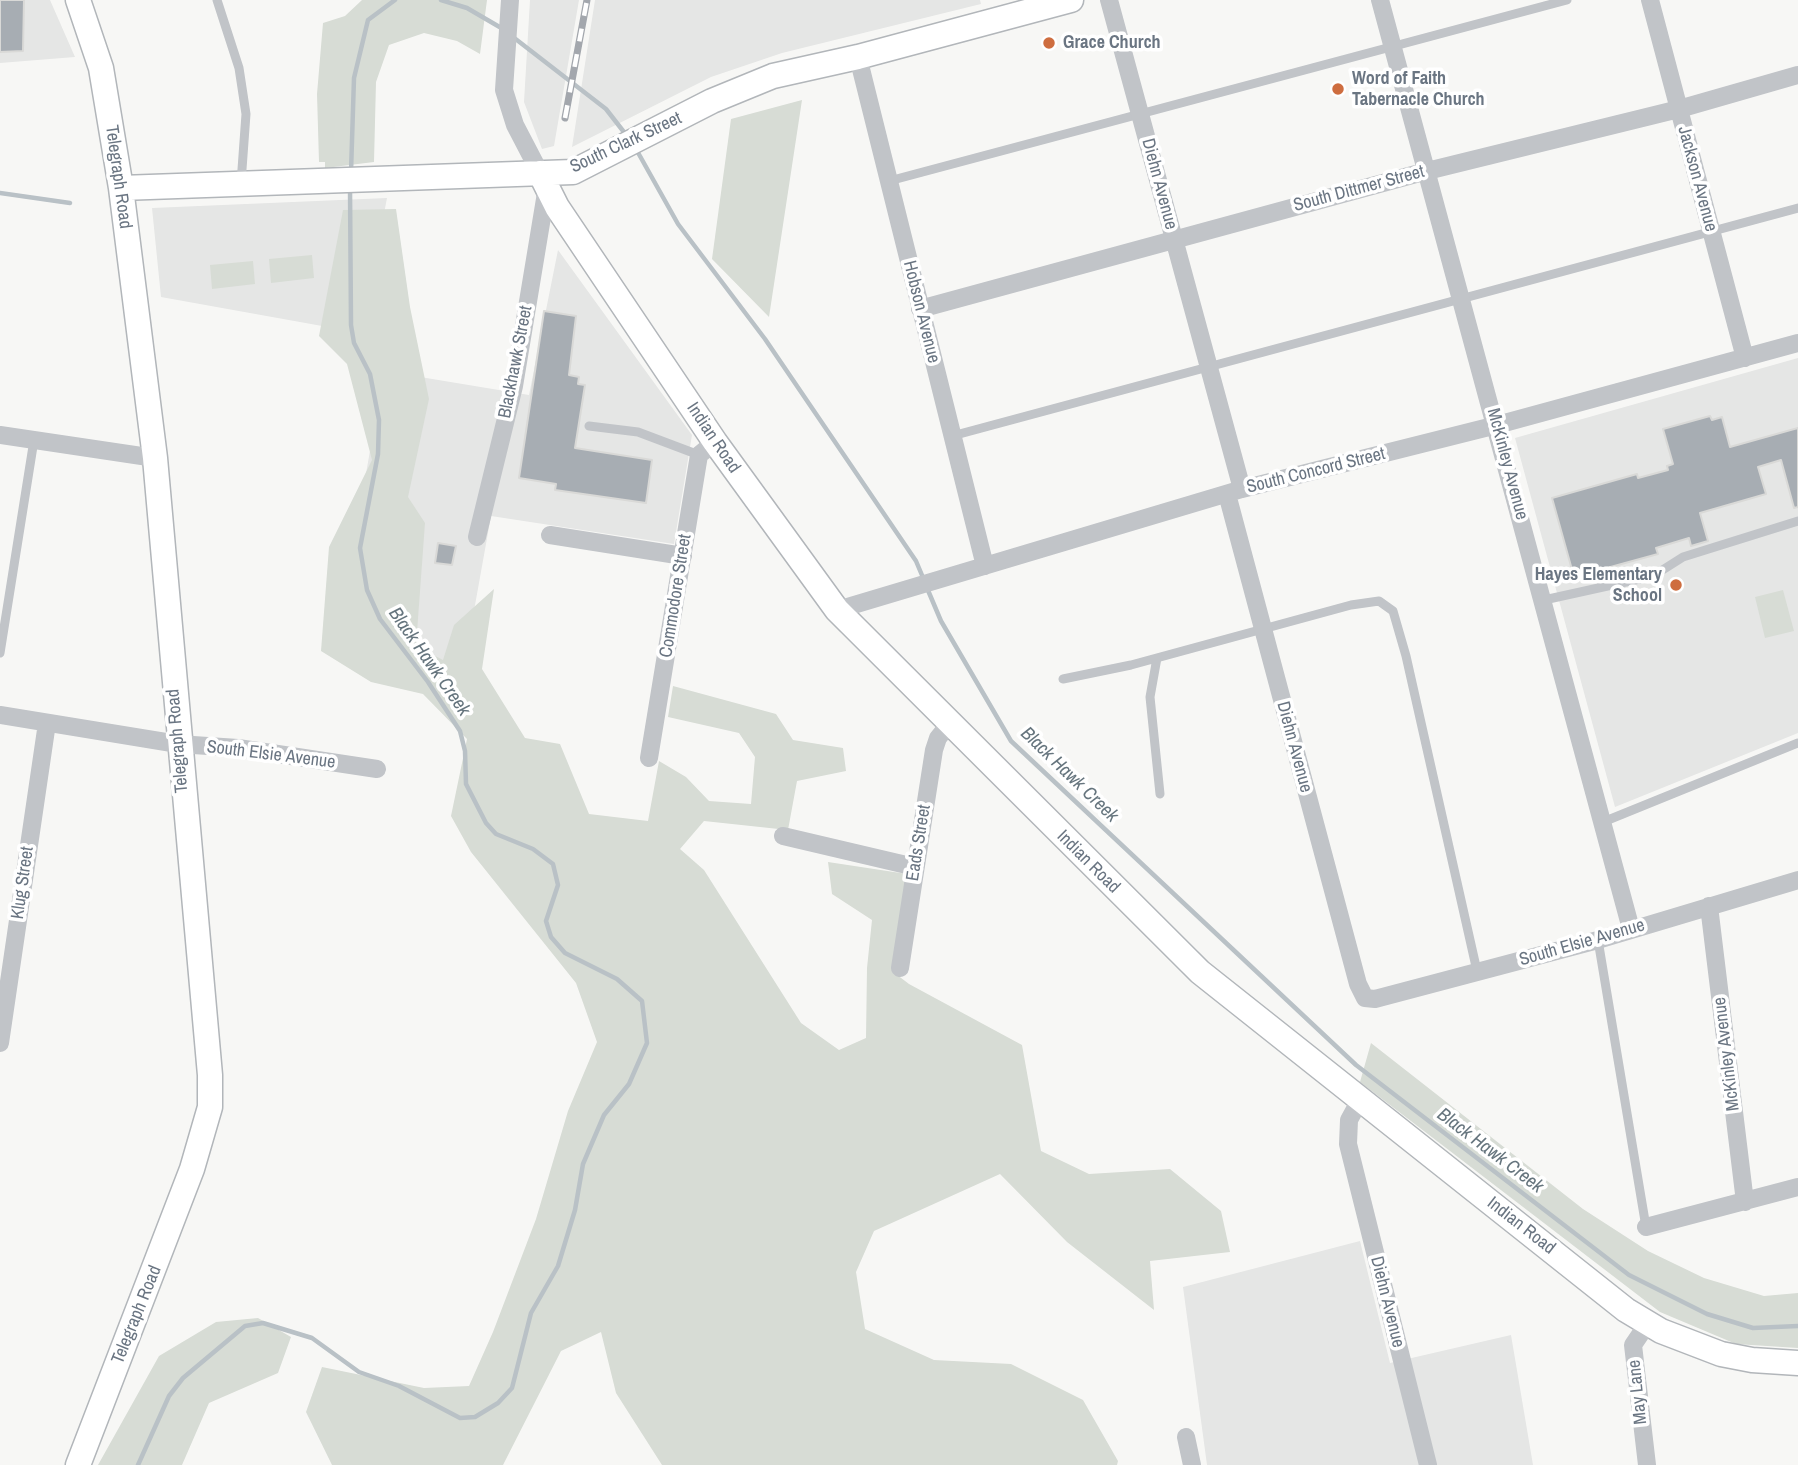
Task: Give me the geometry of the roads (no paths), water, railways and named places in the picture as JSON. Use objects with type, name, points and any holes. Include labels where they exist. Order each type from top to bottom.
[{"type":"street","name":"Telegraph Road","points":[[78,0],[101,68],[121,188],[155,458],[178,744],[210,1075],[209,1107],[192,1169],[78,1465]]},
{"type":"street","name":"South Clark Street","points":[[121,188],[543,180],[573,172],[712,101],[773,76],[858,57],[1071,0]]},
{"type":"street","name":"Diehn Avenue","points":[[1109,0],[1209,368],[1263,630],[1358,984],[1365,998]]},
{"type":"street","name":"McKinley Avenue","points":[[1380,0],[1631,929]]},
{"type":"street","name":"Jackson Avenue","points":[[1650,0],[1745,358]]},
{"type":"street","points":[[510,5],[504,90],[515,125],[543,180]]},
{"type":"street","name":"Hobson Avenue","points":[[858,57],[985,566]]},
{"type":"street","name":"South Dittmer Street","points":[[920,309],[1427,171],[1679,108],[1798,75]]},
{"type":"street","name":"Indian Road","points":[[543,180],[557,207],[707,448],[837,610],[1200,972],[1620,1304],[1648,1323],[1686,1342],[1721,1354],[1752,1360],[1798,1363]]},
{"type":"street","name":"Blackhawk Street","points":[[477,537],[514,386],[543,180]]},
{"type":"street","name":"South Concord Street","points":[[837,610],[1235,491],[1497,425],[1798,343]]},
{"type":"street","points":[[0,435],[155,458]]},
{"type":"street","name":"Commodore Street","points":[[649,758],[683,556],[707,448]]},
{"type":"street","points":[[550,535],[683,556]]},
{"type":"street","name":"South Elsie Avenue","points":[[0,715],[178,744],[238,748],[377,769]]},
{"type":"street","name":"Klug Street","points":[[0,1043],[47,723]]},
{"type":"street","name":"Eads Street","points":[[900,968],[934,751],[939,738],[950,723]]},
{"type":"street","points":[[783,836],[915,867]]},
{"type":"street","name":"South Elsie Avenue","points":[[1365,998],[1375,999],[1598,940],[1798,880]]},
{"type":"street","name":"McKinley Avenue","points":[[1709,906],[1745,1202]]},
{"type":"street","name":"Diehn Avenue","points":[[1360,1100],[1349,1120],[1348,1144],[1428,1465]]},
{"type":"street","points":[[1646,1227],[1798,1187]]},
{"type":"street","name":"May Lane","points":[[1647,1465],[1633,1345],[1648,1323]]},
{"type":"street","points":[[1186,1437],[1192,1465]]},
{"type":"lane","points":[[217,0],[239,68],[246,114],[241,184]]},
{"type":"lane","points":[[888,181],[1567,0]]},
{"type":"lane","points":[[952,436],[1798,208]]},
{"type":"lane","points":[[589,426],[638,432],[707,448]]},
{"type":"lane","points":[[0,653],[34,440]]},
{"type":"lane","points":[[1544,600],[1653,576],[1683,557],[1798,521]]},
{"type":"lane","points":[[0,575],[13,576]]},
{"type":"lane","points":[[1063,679],[1157,658],[1351,605],[1379,601],[1393,611],[1406,656],[1477,971]]},
{"type":"lane","points":[[1157,658],[1150,697],[1160,794]]},
{"type":"lane","points":[[1604,822],[1798,743]]},
{"type":"lane","points":[[1598,940],[1646,1227]]},
{"type":"waterway","name":"Black Hawk Creek","points":[[351,172],[354,78],[368,20],[395,0]]},
{"type":"waterway","name":"Black Hawk Creek","points":[[441,0],[467,8],[503,29]]},
{"type":"waterway","name":"Black Hawk Creek","points":[[513,37],[606,109],[627,136]]},
{"type":"waterway","name":"Black Hawk Creek","points":[[636,149],[678,224],[765,339],[916,561],[924,580]]},
{"type":"waterway","name":"Black Hawk Creek","points":[[138,1465],[169,1396],[183,1378],[245,1326],[263,1323],[312,1338],[359,1372],[399,1386],[460,1418],[475,1417],[498,1403],[512,1388],[531,1313],[558,1266],[575,1210],[583,1164],[604,1115],[629,1084],[647,1043],[642,1001],[617,979],[565,953],[551,937],[546,921],[558,885],[553,864],[533,849],[496,834],[486,823],[466,784],[465,751],[460,731],[428,682],[380,619],[367,590],[360,548],[378,454],[379,420],[370,374],[354,343],[351,325],[350,188]]},
{"type":"waterway","points":[[0,193],[70,203]]},
{"type":"waterway","name":"Black Hawk Creek","points":[[927,588],[941,621],[1011,741],[1356,1065],[1629,1275],[1707,1314],[1753,1328],[1798,1326]]},
{"type":"railway","points":[[565,118],[587,0]]},
{"type":"place","name":"Grace Church","points":[[1049,43]]},
{"type":"place","name":"Word of Faith Tabernacle Church","points":[[1338,89]]},
{"type":"place","name":"Hayes Elementary School","points":[[1676,585]]}]
